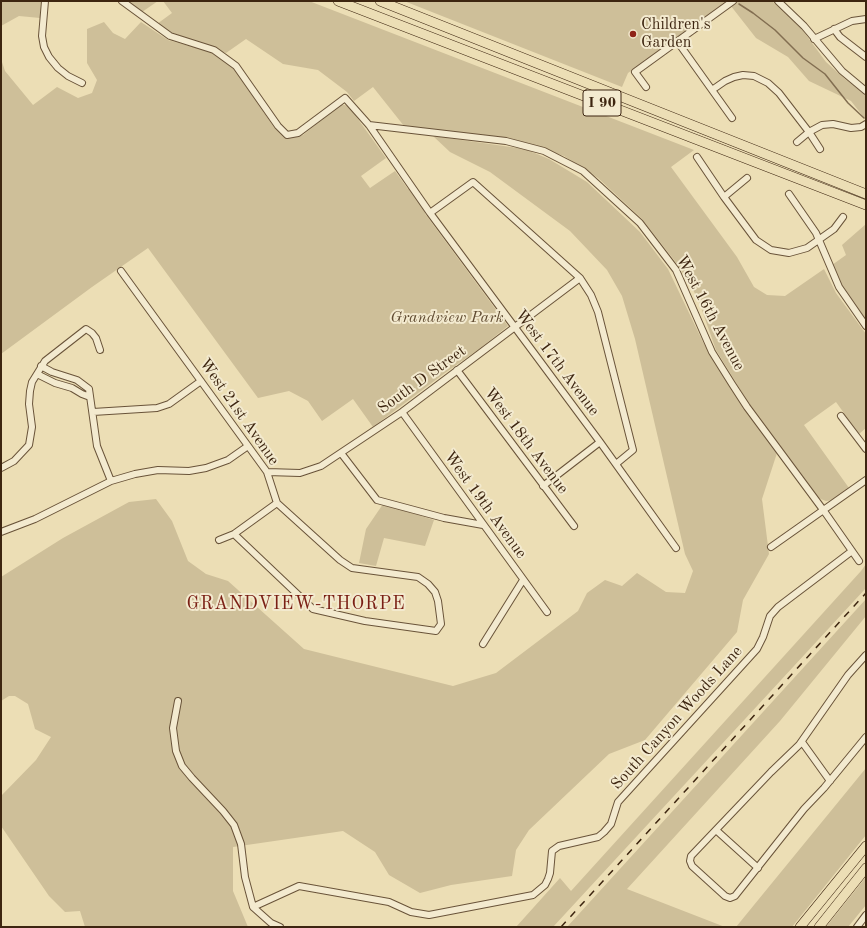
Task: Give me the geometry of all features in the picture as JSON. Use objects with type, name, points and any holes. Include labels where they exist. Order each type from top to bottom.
[{"type":"highway","name":"I 90","points":[[338,1],[866,205]]},
{"type":"highway","name":"I 90","points":[[380,1],[866,194]]},
{"type":"highway","points":[[800,927],[866,846]]},
{"type":"highway","points":[[819,927],[866,868]]},
{"type":"street","points":[[45,1],[42,36],[44,47],[49,57],[58,68],[68,76],[82,83]]},
{"type":"street","name":"West 17th Avenue","points":[[122,1],[170,36],[214,50],[236,66],[274,120],[287,135],[298,133],[345,98],[369,126],[430,212],[600,442],[676,548]]},
{"type":"street","points":[[646,87],[635,72],[733,1]]},
{"type":"street","points":[[778,1],[804,26],[842,71],[866,91]]},
{"type":"street","points":[[814,39],[852,21],[866,19]]},
{"type":"street","points":[[834,29],[840,37],[866,57]]},
{"type":"street","points":[[677,41],[732,118]]},
{"type":"street","points":[[712,90],[734,77],[743,75],[754,76],[768,82],[779,93],[810,132],[820,149]]},
{"type":"street","points":[[797,142],[822,125],[833,124],[851,128],[864,127]]},
{"type":"street","name":"West 16th Avenue","points":[[369,126],[506,141],[544,151],[583,171],[640,223],[676,270],[712,352],[732,384],[747,407],[859,561]]},
{"type":"street","points":[[697,157],[756,240],[771,250],[789,254],[807,248],[834,229],[842,217]]},
{"type":"street","points":[[724,197],[747,178]]},
{"type":"street","points":[[430,212],[473,182],[580,278],[591,295],[598,312],[632,450],[616,464]]},
{"type":"street","points":[[789,194],[816,233],[839,287],[866,326]]},
{"type":"street","name":"West 21st Avenue","points":[[121,271],[268,472],[277,504]]},
{"type":"street","name":"South D Street","points":[[268,472],[300,473],[321,466],[402,412],[580,278]]},
{"type":"street","points":[[1,468],[14,461],[29,445],[32,427],[29,404],[30,391],[41,366],[51,356],[86,329],[96,338],[100,350]]},
{"type":"street","points":[[41,366],[52,372],[83,383],[89,389],[97,446],[111,481]]},
{"type":"street","name":"West 18th Avenue","points":[[457,370],[574,526]]},
{"type":"street","points":[[37,374],[90,397]]},
{"type":"street","points":[[93,412],[157,408],[169,404],[201,381]]},
{"type":"street","name":"West 19th Avenue","points":[[402,412],[522,580],[547,612]]},
{"type":"street","points":[[841,416],[866,449]]},
{"type":"street","points":[[543,486],[600,442]]},
{"type":"street","points":[[2,530],[35,519],[111,481],[135,474],[158,470],[189,471],[206,468],[228,460],[248,446]]},
{"type":"street","points":[[341,453],[377,500],[444,518],[483,525]]},
{"type":"street","points":[[771,547],[866,480]]},
{"type":"street","points":[[219,540],[234,534],[277,504],[340,560],[352,568],[418,577],[428,584],[435,592],[438,601],[441,624],[436,631],[365,621],[313,609],[234,534]]},
{"type":"street","name":"South Canyon Woods Lane","points":[[253,907],[299,886],[389,902],[411,912],[429,915],[533,895],[545,885],[548,879],[552,851],[559,846],[598,836],[604,832],[611,824],[618,802],[757,649],[770,616],[778,607],[852,550]]},
{"type":"street","points":[[483,644],[522,580]]},
{"type":"street","points":[[866,655],[848,674],[802,742],[691,856],[690,861],[692,866],[725,896],[730,898],[735,896],[804,809],[830,781],[866,737]]},
{"type":"street","points":[[178,701],[173,728],[176,752],[182,766],[234,824],[241,844],[245,877],[253,907],[271,923],[280,927]]},
{"type":"street","points":[[802,742],[830,781]]},
{"type":"street","points":[[716,830],[758,868]]},
{"type":"street","points":[[857,927],[866,915]]},
{"type":"green space","points":[[1,1],[41,1],[40,18],[19,16],[1,26]]},
{"type":"green space","points":[[128,1],[158,1],[142,12]]},
{"type":"green space","points":[[163,1],[309,1],[694,150],[671,167],[737,257],[754,287],[767,295],[785,296],[824,269],[836,293],[866,334],[866,428],[859,434],[836,402],[804,425],[849,488],[834,500],[826,501],[818,498],[746,399],[716,350],[698,299],[674,260],[642,219],[598,178],[564,156],[510,138],[404,126],[373,87],[354,101],[347,92],[318,70],[283,64],[246,39],[226,53],[170,32],[157,24],[172,13]]},
{"type":"green space","points":[[404,1],[726,1],[628,73],[622,87]]},
{"type":"green space","points":[[727,1],[772,1],[801,28],[826,62],[866,95],[866,120],[851,101],[809,81],[788,57],[756,38]]},
{"type":"green space","name":"Grandview Park","points":[[104,22],[113,33],[125,39],[141,22],[168,40],[214,53],[235,70],[273,126],[283,134],[292,137],[303,135],[340,105],[345,105],[350,108],[386,158],[361,176],[370,188],[395,171],[408,189],[412,186],[426,215],[508,326],[373,427],[353,399],[322,421],[308,401],[289,391],[258,398],[148,248],[1,354],[1,59],[5,71],[33,105],[57,87],[78,98],[92,93],[97,80],[87,63],[87,29]]},
{"type":"green space","points":[[433,136],[525,149],[549,159],[587,182],[640,232],[668,269],[703,342],[733,392],[777,453],[762,499],[769,554],[743,600],[737,632],[645,740],[609,754],[529,830],[516,850],[512,876],[451,885],[420,893],[389,875],[375,852],[343,831],[233,847],[233,891],[248,927],[85,927],[80,911],[65,912],[49,896],[1,826],[1,796],[36,760],[51,737],[35,729],[28,704],[15,696],[9,696],[1,701],[1,577],[63,538],[129,502],[156,499],[172,521],[188,561],[206,574],[228,581],[304,649],[453,686],[496,673],[578,611],[587,593],[605,580],[622,586],[637,573],[666,592],[685,593],[693,571],[685,554],[635,339],[622,296],[607,270],[570,231],[490,172],[450,152]]},
{"type":"green space","points":[[866,224],[866,322],[839,283],[832,265],[846,255],[842,245]]},
{"type":"green space","points":[[383,504],[434,520],[425,546],[384,538],[376,566],[359,563],[366,529]]},
{"type":"green space","points":[[866,564],[866,588],[553,927],[516,927],[560,878],[571,891]]},
{"type":"green space","points":[[866,599],[866,616],[780,721],[627,889],[725,927],[567,927]]},
{"type":"green space","points":[[866,768],[866,835],[792,927],[736,927]]},
{"type":"green space","points":[[866,877],[866,905],[848,927],[826,927]]},
{"type":"waterway","points":[[739,4],[775,30],[803,58],[825,74],[848,103],[864,118]]},
{"type":"railway","points":[[561,927],[866,593]]},
{"type":"place","name":"Children's Garden","points":[[633,34]]},
{"type":"district","name":"GRANDVIEW-THORPE","points":[[296,604]]}]
